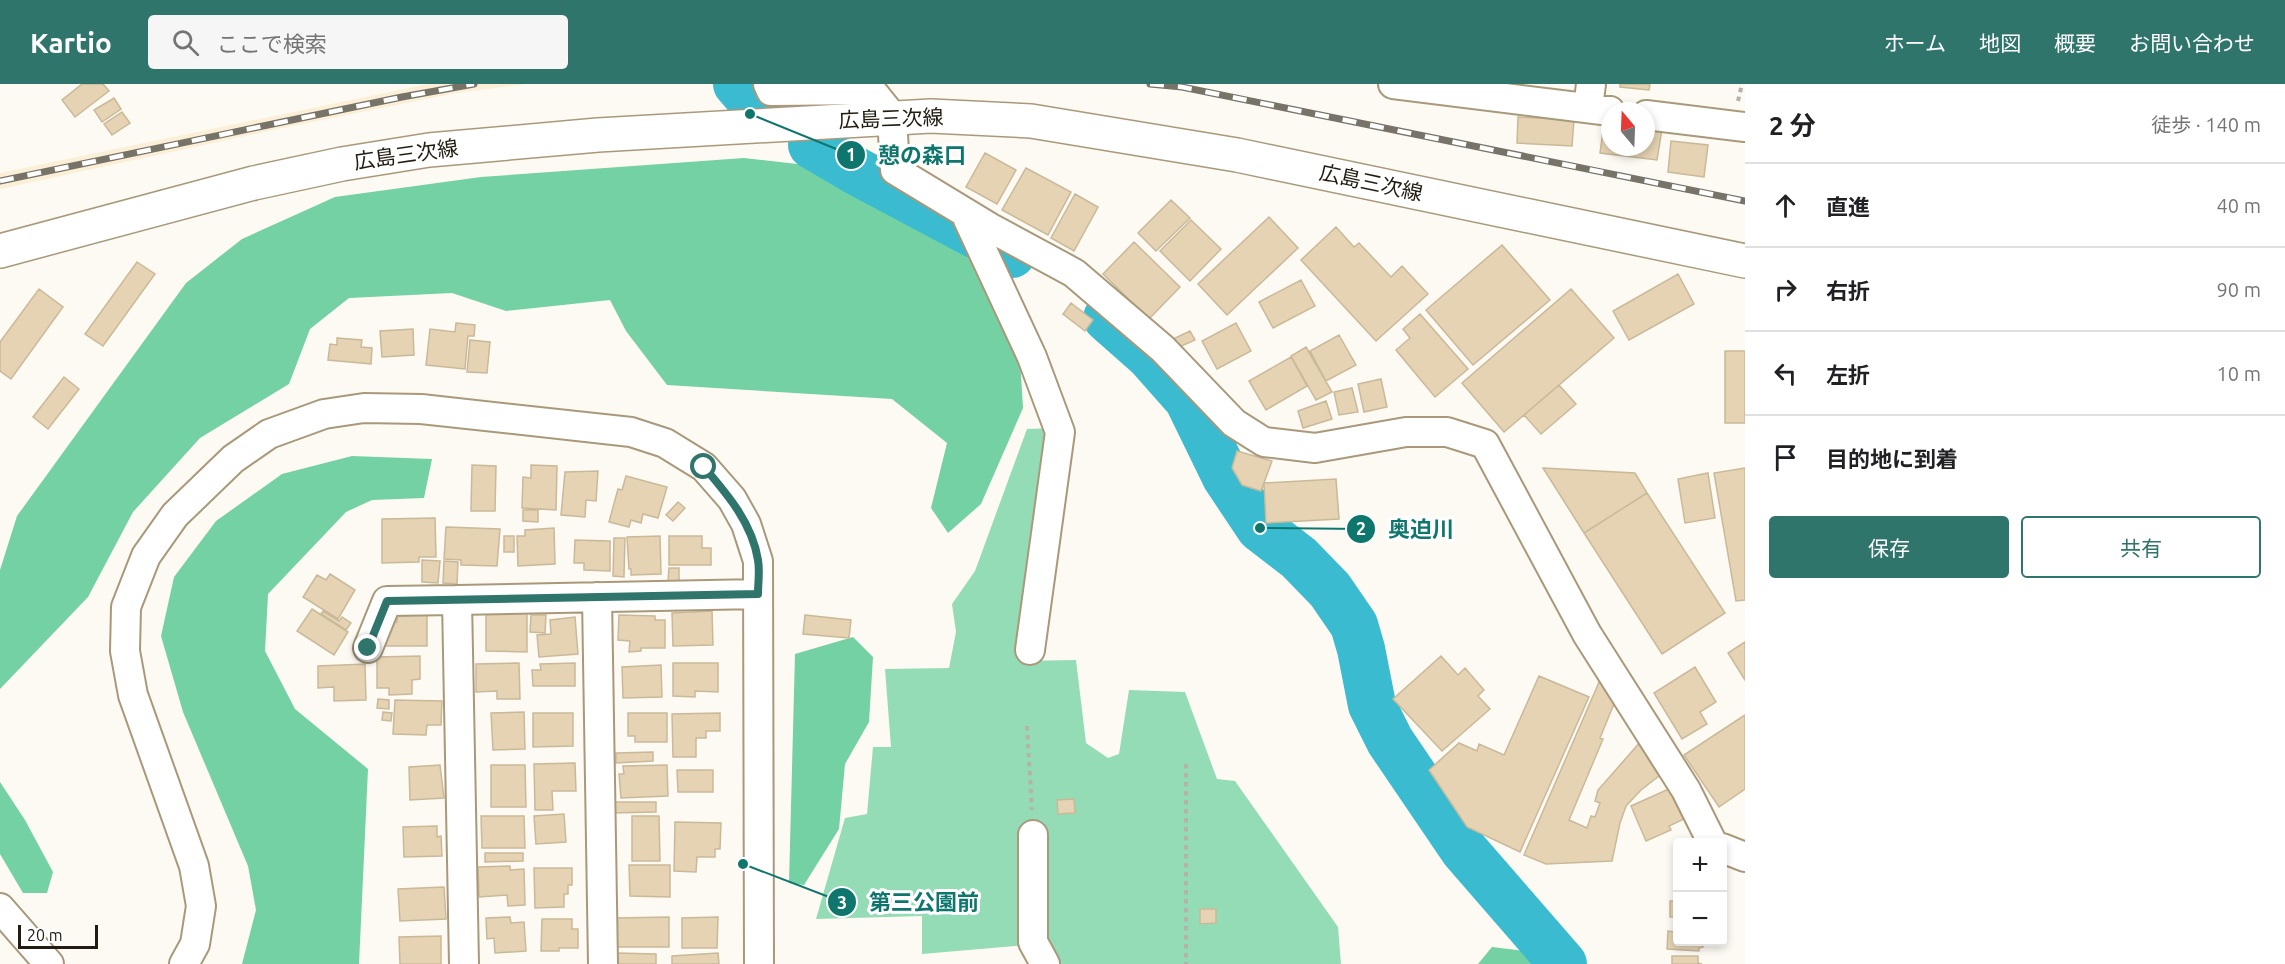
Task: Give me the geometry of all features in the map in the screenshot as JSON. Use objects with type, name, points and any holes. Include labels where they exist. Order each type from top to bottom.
[{"type":"main road","name":"広島三次線","points":[[0,251],[254,183],[342,164],[429,150],[588,136],[892,116],[931,116],[1031,121],[1237,155],[1745,261]]},
{"type":"street","points":[[768,84],[771,91],[872,90],[892,116],[895,170],[965,213],[1074,273],[1163,350],[1234,423],[1264,442],[1315,448],[1406,432],[1448,432],[1485,444],[1587,634],[1686,790],[1710,838]]},
{"type":"street","points":[[1393,84],[1596,101]]},
{"type":"street","points":[[1655,116],[1745,127]]},
{"type":"street","points":[[965,213],[1032,357],[1059,432],[1030,650]]},
{"type":"street","points":[[184,964],[195,944],[201,906],[194,866],[133,695],[125,651],[126,607],[146,556],[175,515],[233,459],[269,434],[324,414],[364,408],[421,409],[631,432],[665,443],[704,467],[732,499],[746,524],[758,561],[759,964]]},
{"type":"street","points":[[368,648],[387,601],[758,594]]},
{"type":"street","points":[[597,597],[603,964]]},
{"type":"street","points":[[458,600],[464,964]]},
{"type":"street","points":[[1033,835],[1033,942],[1045,964]]},
{"type":"street","points":[[1727,850],[1745,857]]},
{"type":"street","points":[[0,908],[49,964]]},
{"type":"path","points":[[1028,726],[1033,835]]},
{"type":"path","points":[[1186,764],[1186,964]]},
{"type":"shaded area","points":[[428,84],[527,84],[456,93],[0,189],[0,173]]},
{"type":"green space","points":[[744,158],[824,167],[944,236],[997,284],[1019,343],[1023,408],[981,504],[948,533],[931,508],[947,443],[892,399],[667,385],[626,331],[610,300],[506,311],[452,293],[349,298],[310,329],[289,384],[200,438],[133,512],[88,597],[0,689],[0,570],[17,516],[186,283],[242,239],[335,197],[481,177]]},
{"type":"green space","points":[[1054,428],[1019,661],[1076,660],[1086,743],[1108,758],[1119,754],[1129,690],[1185,692],[1217,779],[1235,781],[1338,927],[1341,964],[1037,964],[1028,945],[922,954],[922,916],[816,919],[845,818],[867,814],[873,747],[891,747],[885,669],[949,668],[956,632],[952,604],[975,571],[1027,429]]},
{"type":"green space","points":[[352,456],[432,459],[424,498],[372,500],[346,512],[268,594],[265,651],[295,709],[368,769],[359,964],[242,964],[256,910],[248,866],[183,712],[161,636],[174,577],[216,521],[282,474]]},
{"type":"green space","points":[[853,637],[873,657],[869,722],[845,764],[839,829],[804,885],[789,883],[795,654]]},
{"type":"green space","points":[[0,782],[25,820],[53,872],[47,893],[23,893],[0,854]]},
{"type":"green space","points":[[1492,947],[1525,951],[1535,964],[1478,964]]},
{"type":"building","points":[[82,84],[103,84],[109,91],[75,117],[62,100]]},
{"type":"building","points":[[1620,84],[1650,84],[1649,90],[1620,87]]},
{"type":"building","points":[[114,98],[121,109],[102,122],[94,110]]},
{"type":"building","points":[[122,112],[130,123],[112,135],[104,124]]},
{"type":"building","points":[[1518,117],[1574,120],[1572,146],[1517,143]]},
{"type":"building","points":[[1655,128],[1662,129],[1657,160],[1624,156],[1655,156]]},
{"type":"building","points":[[1671,141],[1708,145],[1704,177],[1668,172]]},
{"type":"building","points":[[985,153],[1016,170],[997,204],[966,187]]},
{"type":"building","points":[[1026,168],[1071,192],[1048,235],[1002,210]]},
{"type":"building","points":[[1075,194],[1098,207],[1074,251],[1051,238]]},
{"type":"building","points":[[1171,200],[1190,218],[1156,251],[1138,233]]},
{"type":"building","points":[[1269,217],[1298,248],[1227,315],[1198,284]]},
{"type":"building","points":[[1191,220],[1221,249],[1190,281],[1160,251]]},
{"type":"building","points":[[1336,227],[1354,247],[1359,243],[1391,277],[1402,266],[1428,294],[1376,341],[1301,260]]},
{"type":"building","points":[[1134,242],[1180,287],[1149,319],[1103,274]]},
{"type":"building","points":[[1502,245],[1550,300],[1473,365],[1426,310]]},
{"type":"building","points":[[137,262],[155,274],[103,346],[85,334]]},
{"type":"building","points":[[1678,274],[1694,304],[1629,340],[1613,311]]},
{"type":"building","points":[[1301,280],[1315,306],[1273,328],[1259,302]]},
{"type":"building","points":[[39,289],[63,307],[11,379],[0,371],[0,342]]},
{"type":"building","points":[[1571,289],[1614,338],[1504,432],[1462,383]]},
{"type":"building","points":[[1071,303],[1093,320],[1085,331],[1063,314]]},
{"type":"building","points":[[1420,314],[1468,369],[1435,397],[1396,350],[1410,338],[1403,329]]},
{"type":"building","points":[[456,323],[475,325],[474,336],[468,336],[465,369],[426,365],[430,329],[455,332]]},
{"type":"building","points":[[1236,323],[1251,351],[1217,369],[1202,341]]},
{"type":"building","points":[[413,329],[414,355],[382,357],[380,331]]},
{"type":"building","points":[[1190,331],[1195,340],[1177,348],[1173,339]]},
{"type":"building","points":[[1339,335],[1356,365],[1326,381],[1310,351]]},
{"type":"building","points":[[337,338],[362,340],[361,347],[372,348],[371,364],[328,360],[330,344],[337,345]]},
{"type":"building","points":[[470,340],[490,342],[487,373],[467,372]]},
{"type":"building","points":[[1306,347],[1332,392],[1316,400],[1291,356]]},
{"type":"building","points":[[1725,351],[1745,351],[1745,423],[1725,423]]},
{"type":"building","points":[[1291,357],[1307,386],[1266,410],[1249,381]]},
{"type":"building","points":[[64,377],[79,389],[48,429],[33,417]]},
{"type":"building","points":[[1381,379],[1387,407],[1364,412],[1358,384]]},
{"type":"building","points":[[1559,385],[1576,404],[1541,434],[1524,415]]},
{"type":"building","points":[[1352,388],[1358,412],[1339,415],[1334,392]]},
{"type":"building","points":[[1326,401],[1332,419],[1303,428],[1298,411]]},
{"type":"building","points":[[1237,451],[1272,461],[1261,491],[1242,485],[1232,468]]},
{"type":"building","points":[[472,465],[496,466],[495,511],[471,511]]},
{"type":"building","points":[[531,465],[557,466],[556,510],[522,508],[523,477],[531,478]]},
{"type":"building","points":[[1543,468],[1635,473],[1647,493],[1584,533]]},
{"type":"building","points":[[1745,468],[1745,600],[1736,601],[1714,473]]},
{"type":"building","points":[[598,471],[596,501],[586,500],[585,517],[561,515],[565,472]]},
{"type":"building","points":[[1708,473],[1715,518],[1685,523],[1678,479]]},
{"type":"building","points":[[626,476],[667,487],[658,518],[643,514],[641,523],[631,520],[629,527],[609,522],[618,489],[622,490]]},
{"type":"building","points":[[1336,479],[1339,519],[1266,523],[1264,483]]},
{"type":"building","points":[[1647,493],[1725,613],[1662,654],[1584,533]]},
{"type":"building","points":[[678,502],[685,508],[673,521],[666,515]]},
{"type":"building","points":[[523,510],[538,510],[538,522],[523,521]]},
{"type":"building","points":[[435,518],[436,557],[419,557],[419,562],[382,563],[382,519]]},
{"type":"building","points":[[446,527],[500,529],[497,566],[461,565],[461,560],[444,559]]},
{"type":"building","points":[[554,528],[555,564],[518,566],[517,536],[525,536],[525,530]]},
{"type":"building","points":[[504,536],[514,536],[514,552],[504,552]]},
{"type":"building","points":[[660,536],[661,574],[631,575],[627,537]]},
{"type":"building","points":[[669,536],[702,536],[702,548],[711,548],[711,565],[669,565]]},
{"type":"building","points":[[614,538],[625,538],[624,577],[613,576]]},
{"type":"building","points":[[575,540],[610,541],[610,571],[584,570],[584,563],[574,563]]},
{"type":"building","points":[[422,560],[440,561],[438,583],[422,582]]},
{"type":"building","points":[[444,561],[458,562],[457,584],[443,583]]},
{"type":"building","points":[[669,568],[679,568],[679,581],[668,581]]},
{"type":"building","points":[[330,574],[355,590],[338,619],[303,597],[317,575],[326,580]]},
{"type":"building","points":[[312,609],[348,632],[334,655],[297,631]]},
{"type":"building","points":[[323,611],[339,621],[342,617],[351,623],[346,630],[321,614]]},
{"type":"building","points":[[712,611],[713,645],[673,646],[672,613]]},
{"type":"building","points":[[397,613],[427,614],[427,646],[384,646],[384,623],[397,622]]},
{"type":"building","points":[[486,613],[527,613],[527,652],[486,651]]},
{"type":"building","points":[[531,615],[546,615],[545,633],[530,632]]},
{"type":"building","points":[[619,615],[655,616],[655,620],[665,620],[665,648],[641,648],[641,651],[629,652],[630,641],[618,640]]},
{"type":"building","points":[[805,615],[851,620],[849,638],[803,634]]},
{"type":"building","points":[[575,617],[578,654],[539,657],[537,635],[551,634],[550,620]]},
{"type":"building","points":[[1745,642],[1745,680],[1728,653]]},
{"type":"building","points":[[420,656],[420,679],[412,680],[412,694],[389,695],[389,688],[377,688],[377,657]]},
{"type":"building","points":[[1441,656],[1458,675],[1465,668],[1484,690],[1478,696],[1490,709],[1442,751],[1393,699]]},
{"type":"building","points":[[519,663],[520,699],[497,699],[497,691],[476,692],[476,664]]},
{"type":"building","points":[[575,663],[575,686],[533,686],[532,670],[541,670],[540,664]]},
{"type":"building","points":[[673,663],[718,663],[718,692],[695,691],[695,697],[673,696]]},
{"type":"building","points":[[365,664],[366,700],[334,701],[334,687],[318,688],[318,666]]},
{"type":"building","points":[[661,665],[662,697],[623,698],[622,667]]},
{"type":"building","points":[[1695,667],[1716,702],[1700,712],[1707,724],[1682,739],[1654,693]]},
{"type":"building","points":[[1539,676],[1589,697],[1520,852],[1467,827],[1429,770],[1459,743],[1477,751],[1479,744],[1504,755]]},
{"type":"building","points":[[1600,680],[1616,699],[1600,738],[1603,739],[1569,820],[1587,828],[1591,816],[1595,817],[1600,803],[1595,801],[1598,790],[1642,740],[1664,772],[1641,790],[1626,806],[1612,861],[1546,864],[1524,855]]},
{"type":"building","points":[[378,699],[389,700],[389,709],[377,708]]},
{"type":"building","points":[[395,700],[442,701],[441,725],[427,725],[426,735],[393,734]]},
{"type":"building","points":[[383,712],[392,713],[391,721],[382,720]]},
{"type":"building","points":[[524,712],[525,749],[493,750],[491,713]]},
{"type":"building","points":[[533,713],[573,713],[573,746],[533,747]]},
{"type":"building","points":[[628,713],[667,713],[667,742],[635,742],[635,736],[628,736]]},
{"type":"building","points":[[720,713],[720,731],[706,731],[706,738],[696,738],[696,757],[673,757],[672,714]]},
{"type":"building","points":[[1745,715],[1745,789],[1719,807],[1684,755]]},
{"type":"building","points":[[653,752],[653,761],[616,763],[616,753]]},
{"type":"building","points":[[575,763],[576,791],[552,791],[553,810],[535,810],[534,764]]},
{"type":"building","points":[[440,765],[444,798],[410,800],[409,767]]},
{"type":"building","points":[[491,765],[525,765],[526,807],[491,807]]},
{"type":"building","points":[[667,765],[668,796],[621,798],[619,774],[624,774],[623,766]]},
{"type":"building","points":[[677,770],[713,770],[713,792],[678,792]]},
{"type":"building","points":[[1671,788],[1684,819],[1669,826],[1671,830],[1646,841],[1631,806]]},
{"type":"building","points":[[1074,799],[1075,813],[1058,814],[1057,800]]},
{"type":"building","points":[[612,802],[656,802],[656,812],[612,813]]},
{"type":"building","points":[[564,814],[566,842],[536,844],[534,816]]},
{"type":"building","points":[[481,816],[524,816],[525,848],[482,848]]},
{"type":"building","points":[[632,816],[659,816],[660,861],[632,861]]},
{"type":"building","points":[[675,822],[721,823],[720,849],[715,849],[715,857],[697,857],[696,872],[674,871]]},
{"type":"building","points":[[437,826],[437,837],[441,836],[442,856],[404,857],[403,827]]},
{"type":"building","points":[[485,853],[523,853],[523,861],[485,862]]},
{"type":"building","points":[[629,865],[670,865],[670,897],[630,896]]},
{"type":"building","points":[[510,866],[510,870],[524,869],[525,905],[508,906],[507,895],[479,897],[478,867]]},
{"type":"building","points":[[534,868],[572,868],[572,885],[568,885],[568,894],[564,894],[564,907],[535,908]]},
{"type":"building","points":[[444,887],[446,919],[400,921],[398,889]]},
{"type":"building","points":[[1670,901],[1673,901],[1673,917],[1670,917]]},
{"type":"building","points":[[1200,909],[1216,909],[1216,923],[1200,924]]},
{"type":"building","points":[[510,917],[511,923],[524,922],[526,951],[495,953],[494,938],[487,939],[486,918]]},
{"type":"building","points":[[669,917],[669,947],[617,947],[617,918]]},
{"type":"building","points":[[718,917],[717,948],[682,948],[682,918]]},
{"type":"building","points":[[542,919],[572,919],[572,929],[578,929],[578,948],[541,951]]},
{"type":"building","points":[[1668,931],[1673,932],[1673,946],[1703,947],[1699,948],[1699,951],[1667,949]]},
{"type":"building","points":[[441,936],[441,964],[400,964],[399,937]]},
{"type":"building","points":[[616,953],[656,954],[656,964],[616,964]]},
{"type":"building","points":[[718,953],[719,964],[672,964],[672,956]]},
{"type":"building","points":[[1672,956],[1698,956],[1698,963],[1702,964],[1672,964]]},
{"type":"waterway","points":[[737,84],[755,105]]},
{"type":"waterway","points":[[812,145],[1012,254]]},
{"type":"waterway","points":[[1107,318],[1150,356],[1188,399],[1226,477],[1260,528],[1299,558],[1330,590],[1354,625],[1372,705],[1390,741],[1464,850],[1563,964]]},
{"type":"railway","points":[[0,181],[474,84]]},
{"type":"railway","points":[[1150,84],[1182,87],[1745,201]]},
{"type":"place","name":"憩の森口","points":[[750,114]]},
{"type":"place","name":"奥迫川","points":[[1260,528]]},
{"type":"place","name":"第三公園前","points":[[743,864]]},
{"type":"route","points":[[368,648],[387,601],[758,594],[758,561],[746,524],[732,499],[704,467]]}]
